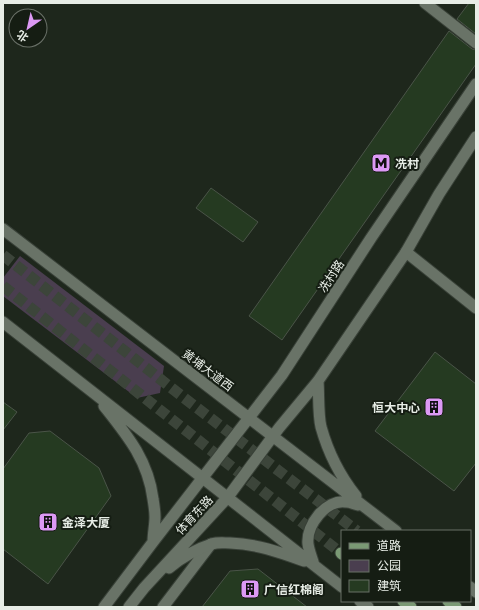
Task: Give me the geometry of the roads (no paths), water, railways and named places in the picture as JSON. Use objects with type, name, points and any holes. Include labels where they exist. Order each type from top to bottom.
[{"type":"main road","points":[[425,3],[476,43]]},
{"type":"main road","name":"冼村路","points":[[203,478],[282,375],[371,238],[476,84]]},
{"type":"main road","points":[[273,436],[318,381],[406,252],[439,194],[476,137]]},
{"type":"main road","name":"黄埔大道西","points":[[3,230],[395,530]]},
{"type":"main road","points":[[406,252],[476,308]]},
{"type":"main road","points":[[3,322],[341,586]]},
{"type":"main road","points":[[318,381],[321,426],[331,456],[348,486],[365,507]]},
{"type":"main road","points":[[91,390],[128,436],[141,458],[152,490],[155,516],[153,542]]},
{"type":"main road","name":"体育东路","points":[[129,607],[144,588],[228,497],[273,436]]},
{"type":"main road","name":"体育东路","points":[[104,607],[203,478]]},
{"type":"main road","points":[[314,565],[308,543],[310,530],[316,517],[324,509],[336,503],[345,502],[365,507]]},
{"type":"main road","points":[[144,588],[186,556],[211,544],[219,542],[256,545],[314,565]]},
{"type":"main road","points":[[163,607],[211,544]]},
{"type":"tunnel","points":[[3,255],[183,397],[356,530]]},
{"type":"tunnel","points":[[3,286],[341,553]]},
{"type":"place","name":"冼村","points":[[381,163]]},
{"type":"place","name":"恒大中心","points":[[434,407]]},
{"type":"place","name":"金泽大厦","points":[[48,522]]},
{"type":"place","name":"广信红棉阁","points":[[250,589]]}]
